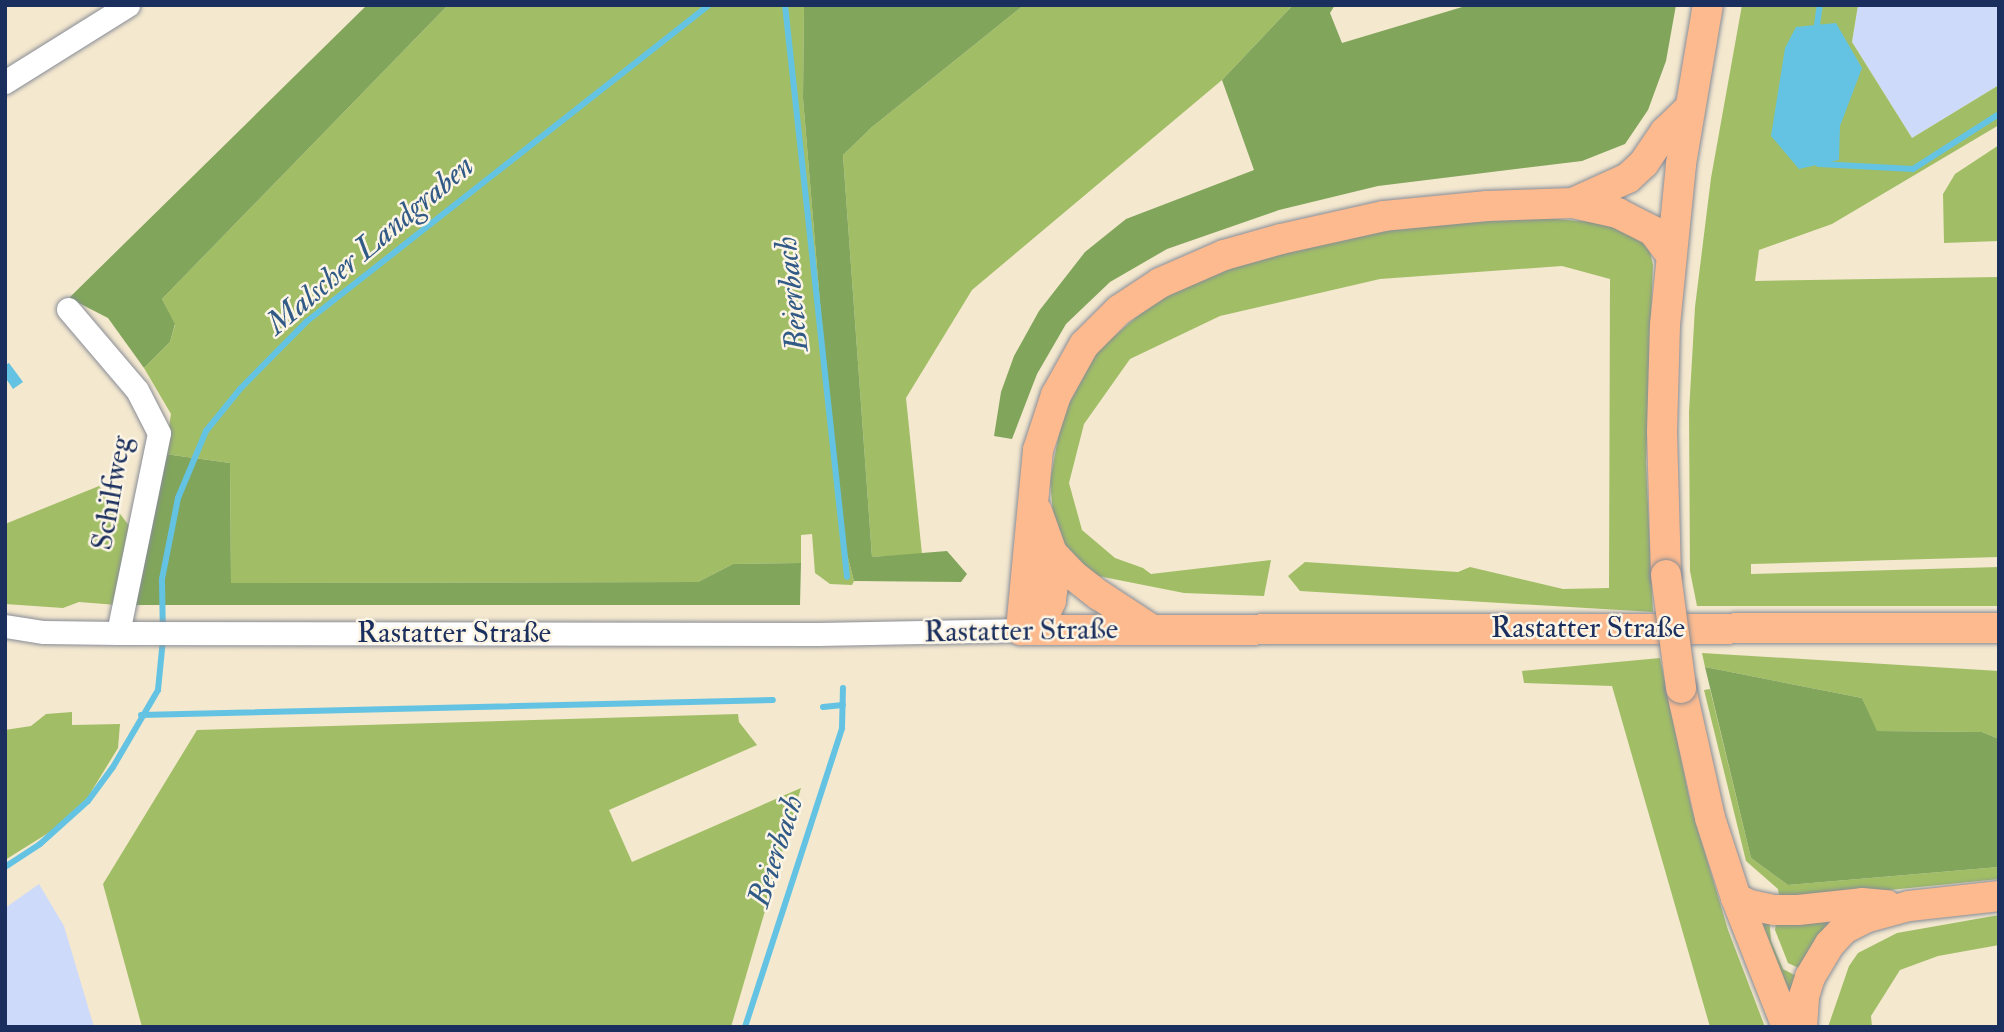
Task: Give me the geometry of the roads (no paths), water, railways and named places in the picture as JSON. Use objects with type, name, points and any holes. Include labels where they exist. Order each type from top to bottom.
[{"type":"main road","points":[[1708,5],[1688,110],[1671,255],[1662,432],[1666,575],[1681,688],[1710,818],[1736,898],[1787,1027]]},
{"type":"main road","points":[[1573,203],[1628,178],[1644,163],[1665,132],[1688,110]]},
{"type":"main road","points":[[1029,630],[1038,450],[1056,394],[1084,345],[1119,310],[1160,283],[1223,255],[1280,239],[1384,216],[1487,206],[1573,203],[1631,219],[1653,231],[1671,255]]},
{"type":"main road","points":[[1029,630],[1051,601],[1055,571],[1052,552],[1034,504]]},
{"type":"main road","points":[[1052,552],[1090,589],[1151,629]]},
{"type":"main road","name":"Rastatter Straße","points":[[1029,630],[1999,628]]},
{"type":"main road","points":[[1802,1027],[1804,996],[1810,977],[1830,944],[1844,929],[1868,917],[1909,906],[1999,896]]},
{"type":"main road","points":[[1736,898],[1750,905],[1774,909],[1798,910],[1862,903],[1909,906]]},
{"type":"street","points":[[5,82],[128,5]]},
{"type":"street","name":"Schilfweg","points":[[68,309],[137,390],[159,433],[118,633]]},
{"type":"street","name":"Rastatter Straße","points":[[5,626],[44,632],[118,633],[818,634],[1029,630]]},
{"type":"street","name":"Rastatter Straße","points":[[5,643],[44,632]]},
{"type":"water","points":[[1836,23],[1862,68],[1840,126],[1839,160],[1799,169],[1771,136],[1785,48],[1796,27]]},
{"type":"water","points":[[9,363],[23,382],[13,389],[5,377],[5,365]]},
{"type":"waterway","name":"Malscher Landgraben","points":[[5,867],[40,844],[88,801],[113,767],[158,690],[163,639],[162,579],[178,498],[206,431],[240,389],[306,322],[709,5]]},
{"type":"waterway","name":"Beierbach","points":[[785,5],[847,577]]},
{"type":"waterway","points":[[1816,32],[1820,5]]},
{"type":"waterway","points":[[1819,159],[1819,164],[1913,169],[1999,114]]},
{"type":"waterway","name":"Beierbach","points":[[745,1027],[842,728],[843,688]]},
{"type":"waterway","points":[[141,715],[773,700]]},
{"type":"waterway","points":[[823,707],[843,705]]}]
